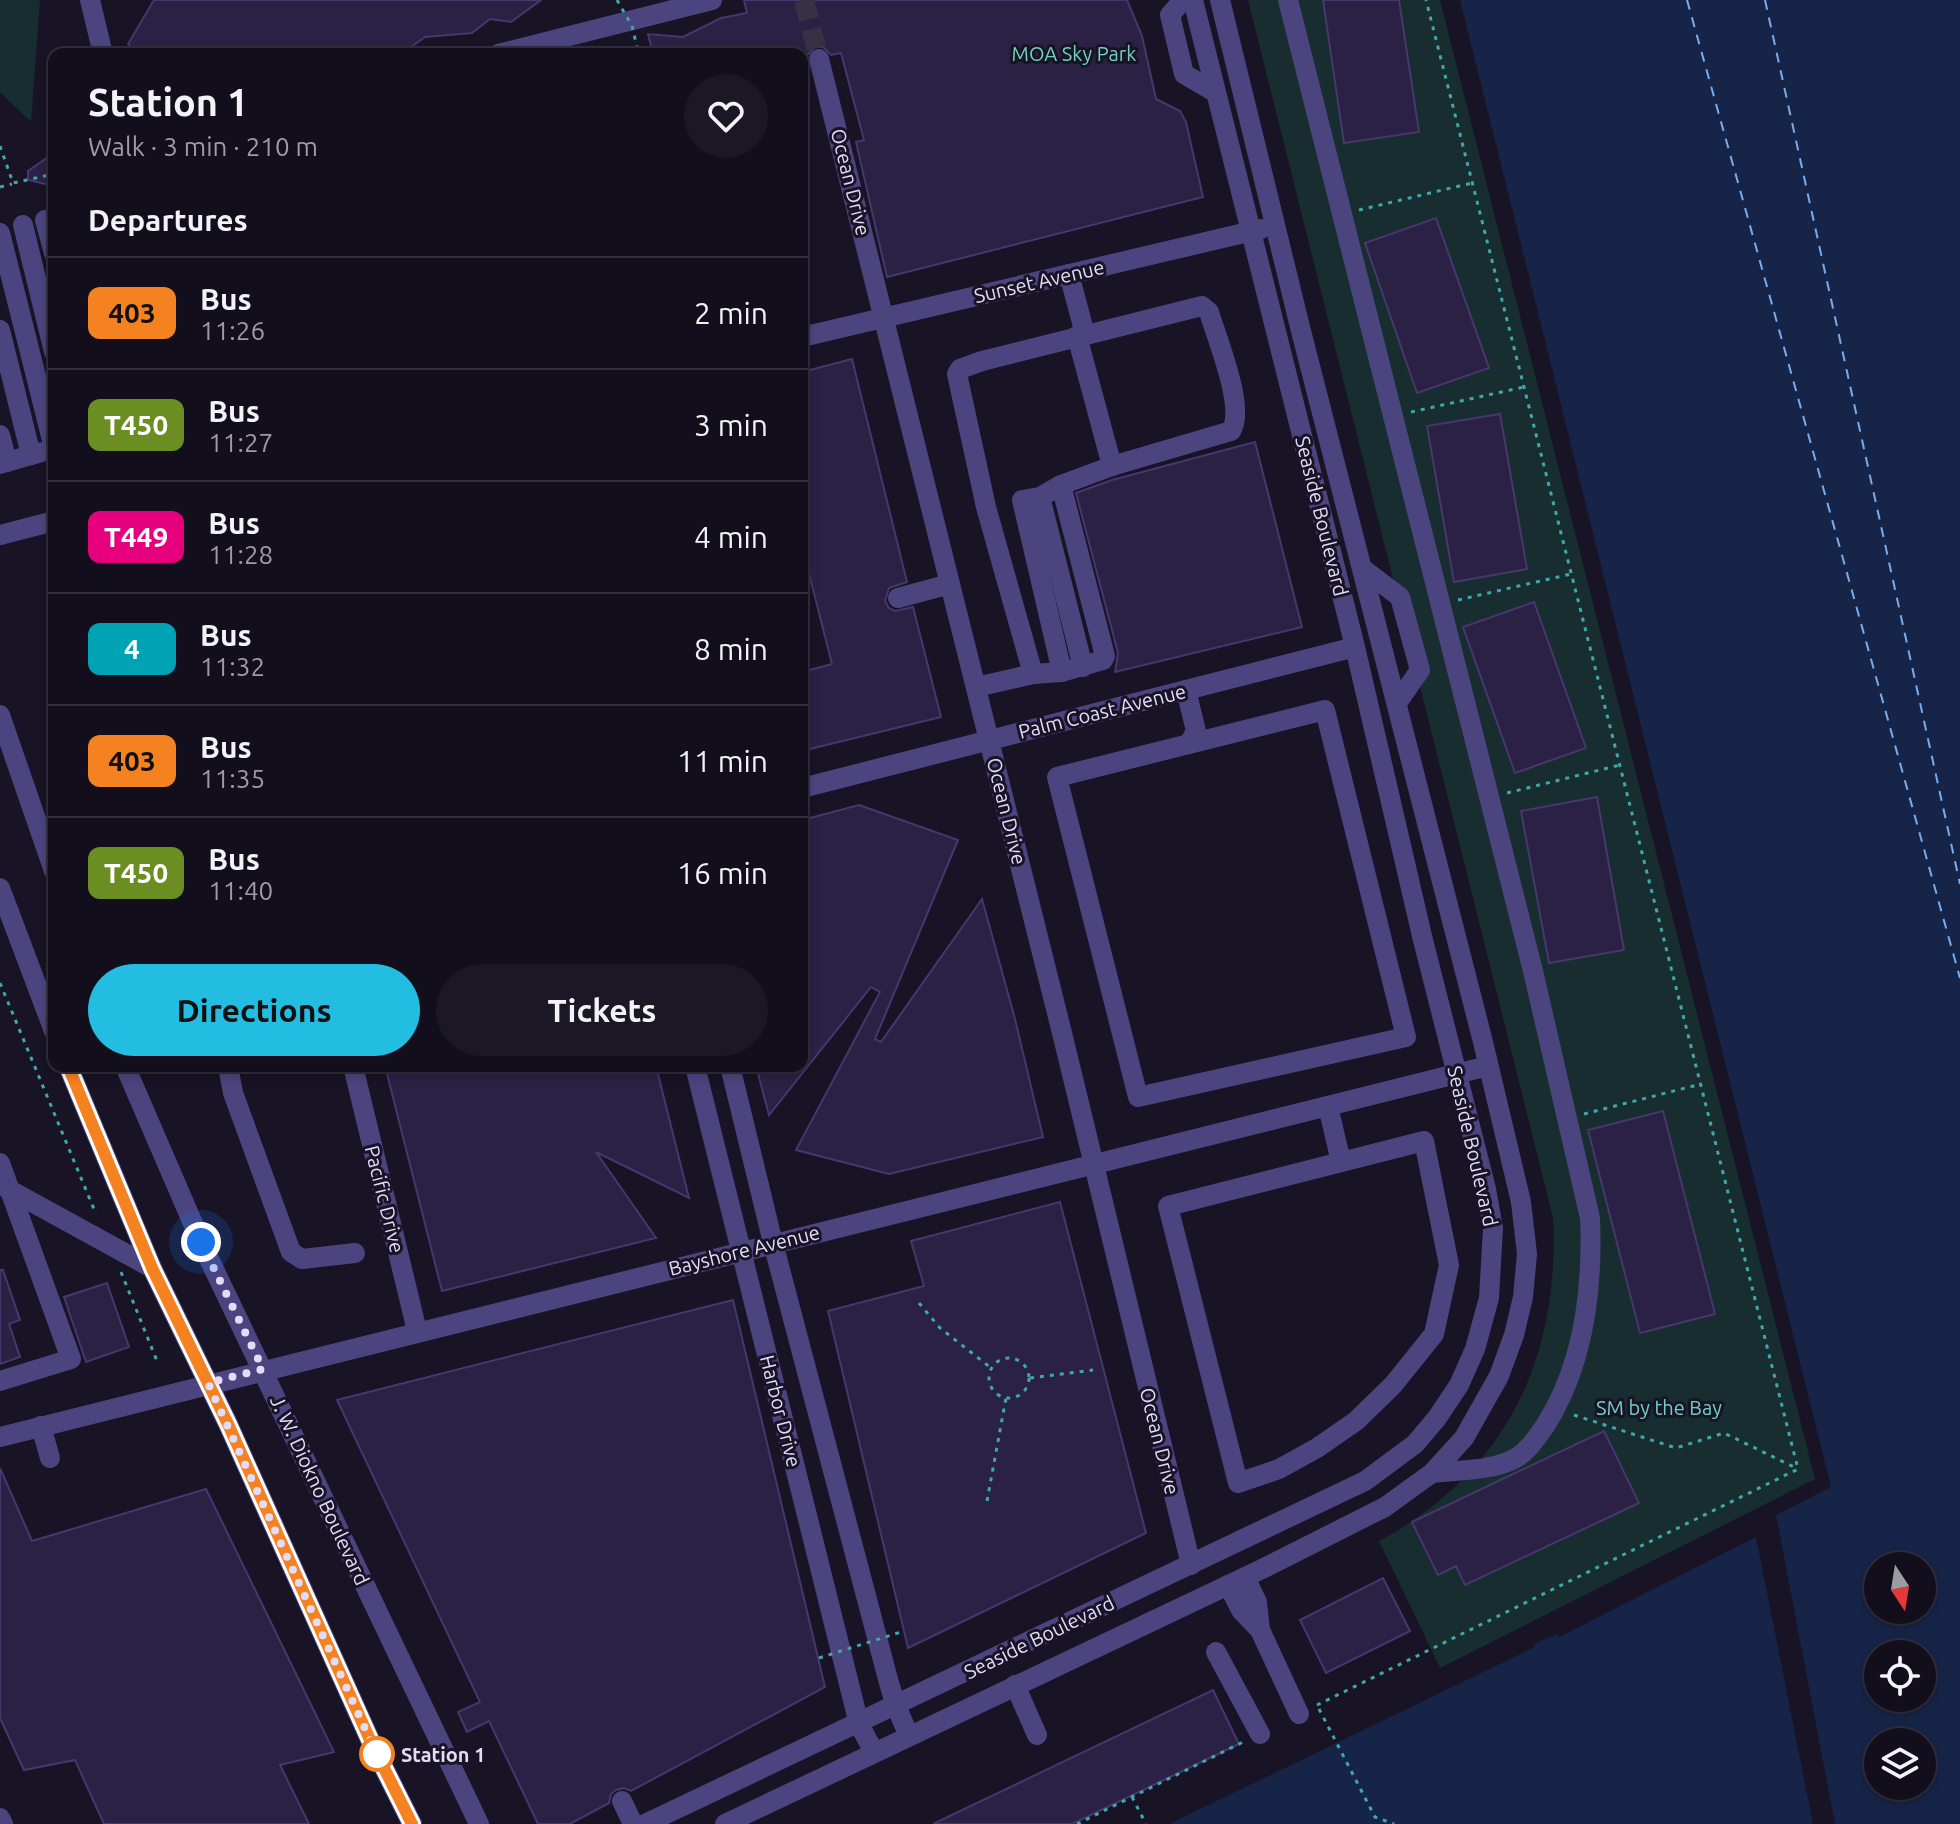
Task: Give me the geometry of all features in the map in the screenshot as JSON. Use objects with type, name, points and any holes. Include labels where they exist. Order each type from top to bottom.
[{"type":"street","points":[[90,0],[102,48]]},
{"type":"street","points":[[522,48],[712,0]]},
{"type":"street","points":[[1183,0],[1170,15],[1184,74],[1215,92]]},
{"type":"street","name":"Seaside Boulevard","points":[[645,1824],[1339,1496],[1380,1472],[1415,1444],[1459,1385],[1475,1349],[1489,1298],[1493,1246],[1486,1189],[1422,936],[1355,647],[1193,0]]},
{"type":"street","name":"Seaside Boulevard","points":[[725,1824],[1385,1507],[1432,1473],[1464,1438],[1488,1398],[1508,1355],[1523,1297],[1527,1254],[1524,1218],[1220,0]]},
{"type":"street","points":[[1288,0],[1489,797],[1590,1218],[1592,1255],[1582,1334],[1556,1409],[1532,1446],[1515,1458],[1496,1465],[1432,1473]]},
{"type":"street","name":"Ocean Drive","points":[[819,59],[1191,1565]]},
{"type":"street","name":"Sunset Avenue","points":[[808,336],[1276,225]]},
{"type":"street","points":[[22,226],[48,248]]},
{"type":"street","points":[[22,226],[27,339],[48,425]]},
{"type":"street","points":[[22,226],[48,324]]},
{"type":"street","points":[[1076,272],[1112,466]]},
{"type":"street","points":[[1031,499],[1112,466],[1231,431],[1237,423],[1234,397],[1207,308],[1202,306],[1087,334],[960,369],[956,379],[986,507],[1033,674]]},
{"type":"street","points":[[31,455],[1,340],[48,339]]},
{"type":"street","points":[[0,435],[3,463],[48,451]]},
{"type":"street","points":[[976,687],[1083,667],[1101,662],[1105,656],[1061,485]]},
{"type":"street","points":[[1031,499],[1062,672]]},
{"type":"street","points":[[1031,499],[1083,667]]},
{"type":"street","points":[[0,535],[48,523]]},
{"type":"street","points":[[1363,569],[1400,597],[1420,670],[1397,703]]},
{"type":"street","points":[[898,598],[950,584]]},
{"type":"street","name":"Palm Coast Avenue","points":[[808,786],[1355,647]]},
{"type":"street","points":[[1186,690],[1196,731],[1189,744],[1057,777],[1138,1097],[1406,1037],[1325,710],[1189,744]]},
{"type":"street","points":[[0,715],[48,854]]},
{"type":"street","points":[[0,888],[48,1015]]},
{"type":"street","name":"Bayshore Avenue","points":[[0,1437],[1488,1066]]},
{"type":"street","points":[[70,1072],[152,1268],[208,1383],[371,1742],[412,1824]]},
{"type":"street","name":"J. W. Diokno Boulevard","points":[[128,1072],[201,1242],[479,1824]]},
{"type":"street","points":[[229,1072],[233,1093],[291,1252],[302,1259],[355,1253]]},
{"type":"street","name":"Pacific Drive","points":[[354,1072],[417,1331]]},
{"type":"street","name":"Harbor Drive","points":[[696,1072],[859,1724],[874,1752]]},
{"type":"street","name":"Harbor Drive","points":[[731,1072],[773,1243],[896,1706],[909,1736]]},
{"type":"street","points":[[1328,1106],[1341,1162]]},
{"type":"street","points":[[1424,1141],[1449,1265],[1434,1334],[1393,1385],[1356,1421],[1279,1469],[1238,1483],[1168,1206],[1341,1162],[1424,1141]]},
{"type":"street","points":[[0,1163],[71,1359],[0,1381]]},
{"type":"street","points":[[8,1189],[152,1268]]},
{"type":"street","points":[[41,1426],[50,1458]]},
{"type":"street","points":[[1236,1581],[1241,1610],[1260,1630],[1308,1710]]},
{"type":"street","points":[[1216,1652],[1260,1734]]},
{"type":"street","points":[[1015,1685],[1037,1735]]},
{"type":"street","points":[[622,1801],[633,1824]]},
{"type":"street","points":[[0,1818],[3,1824]]},
{"type":"path","points":[[617,0],[632,26],[637,47]]},
{"type":"path","points":[[0,146],[13,183]]},
{"type":"path","points":[[0,187],[48,175]]},
{"type":"path","points":[[1342,214],[1472,183]]},
{"type":"path","points":[[1393,415],[1524,387]]},
{"type":"path","points":[[1441,604],[1571,574]]},
{"type":"path","points":[[1489,797],[1620,765]]},
{"type":"path","points":[[0,983],[157,1361]]},
{"type":"path","points":[[1568,1118],[1701,1084]]},
{"type":"path","points":[[919,1303],[940,1328],[991,1368]]},
{"type":"path","points":[[1015,1358],[1026,1366],[1030,1378],[1025,1391],[1019,1396],[1006,1398],[991,1387],[991,1368],[1001,1359],[1015,1358]]},
{"type":"path","points":[[1030,1378],[1093,1370]]},
{"type":"path","points":[[987,1501],[1006,1398]]},
{"type":"path","points":[[1556,1409],[1676,1448],[1724,1433],[1798,1469]]},
{"type":"path","points":[[819,1658],[904,1631]]},
{"type":"path","points":[[1308,1710],[1327,1725],[1375,1817],[1394,1824]]},
{"type":"path","points":[[1132,1797],[1146,1824]]},
{"type":"green space","points":[[0,0],[40,0],[31,122],[0,92]]},
{"type":"green space","name":"SM by the Bay","points":[[1248,0],[1440,0],[1815,1479],[1440,1668],[1379,1541],[1423,1513],[1460,1482],[1491,1446],[1516,1407],[1534,1364],[1546,1318],[1553,1270],[1553,1218]]},
{"type":"water","points":[[1460,0],[1960,0],[1960,1824],[1835,1824],[1776,1515],[1831,1487]]},
{"type":"water","points":[[1756,1537],[1813,1824],[1169,1824],[1535,1647],[1534,1644],[1557,1634],[1559,1637]]},
{"type":"building","points":[[154,0],[541,0],[511,22],[490,19],[472,33],[425,37],[410,48],[132,48],[128,44]]},
{"type":"building","points":[[744,0],[1127,0],[1142,36],[1156,99],[1180,111],[1186,122],[1203,197],[887,277],[856,142],[864,140],[841,53],[831,55],[823,47],[815,47],[808,54],[808,48],[652,48],[648,34],[683,37],[721,18],[747,13]]},
{"type":"building","points":[[1323,0],[1399,0],[1419,132],[1344,143]]},
{"type":"building","points":[[48,157],[48,185],[28,180],[28,171]]},
{"type":"building","points":[[1436,218],[1489,368],[1417,393],[1365,243]]},
{"type":"building","points":[[852,359],[907,582],[889,588],[885,601],[895,611],[913,607],[941,717],[808,750],[808,670],[832,664],[808,570],[808,370]]},
{"type":"building","points":[[1500,414],[1527,569],[1454,582],[1427,426]]},
{"type":"building","points":[[1255,442],[1302,627],[1115,672],[1118,653],[1076,493],[1112,480]]},
{"type":"building","points":[[1534,602],[1586,748],[1515,773],[1463,627]]},
{"type":"building","points":[[1597,797],[1624,950],[1549,963],[1521,811]]},
{"type":"building","points":[[859,805],[958,840],[875,1039],[881,1042],[982,899],[1043,1137],[889,1174],[796,1150],[880,992],[871,987],[808,1066],[808,818]]},
{"type":"building","points":[[387,1072],[658,1072],[689,1198],[596,1152],[656,1238],[442,1291]]},
{"type":"building","points":[[758,1072],[803,1072],[769,1115]]},
{"type":"building","points":[[1663,1111],[1715,1314],[1640,1333],[1588,1130]]},
{"type":"building","points":[[1060,1202],[1146,1533],[908,1648],[828,1311],[924,1286],[911,1241]]},
{"type":"building","points":[[0,1270],[3,1270],[20,1320],[9,1324],[20,1357],[0,1364]]},
{"type":"building","points":[[107,1283],[129,1347],[86,1362],[64,1297]]},
{"type":"building","points":[[733,1300],[825,1687],[631,1791],[624,1788],[616,1790],[611,1794],[609,1803],[570,1824],[538,1824],[489,1721],[467,1732],[458,1712],[480,1702],[337,1400]]},
{"type":"building","points":[[1604,1431],[1639,1503],[1465,1585],[1456,1566],[1438,1575],[1412,1522]]},
{"type":"building","points":[[0,1468],[32,1541],[206,1489],[334,1752],[280,1765],[309,1824],[104,1824],[75,1760],[24,1770],[0,1718]]},
{"type":"building","points":[[1383,1578],[1410,1631],[1326,1673],[1300,1620]]},
{"type":"building","points":[[1213,1690],[1239,1744],[1072,1824],[933,1824]]},
{"type":"ferry route","points":[[1687,0],[1960,978]]},
{"type":"ferry route","points":[[1765,0],[1960,884]]},
{"type":"tunnel","points":[[804,0],[819,59]]},
{"type":"bus line","name":"403","points":[[70,1072],[152,1268],[228,1424],[371,1742],[412,1824]]},
{"type":"place","name":"Station 1","points":[[377,1754]]},
{"type":"route","points":[[201,1242],[263,1369],[208,1383],[378,1757],[377,1754]]},
{"type":"park label","name":"MOA Sky Park","points":[[1074,53]]}]
